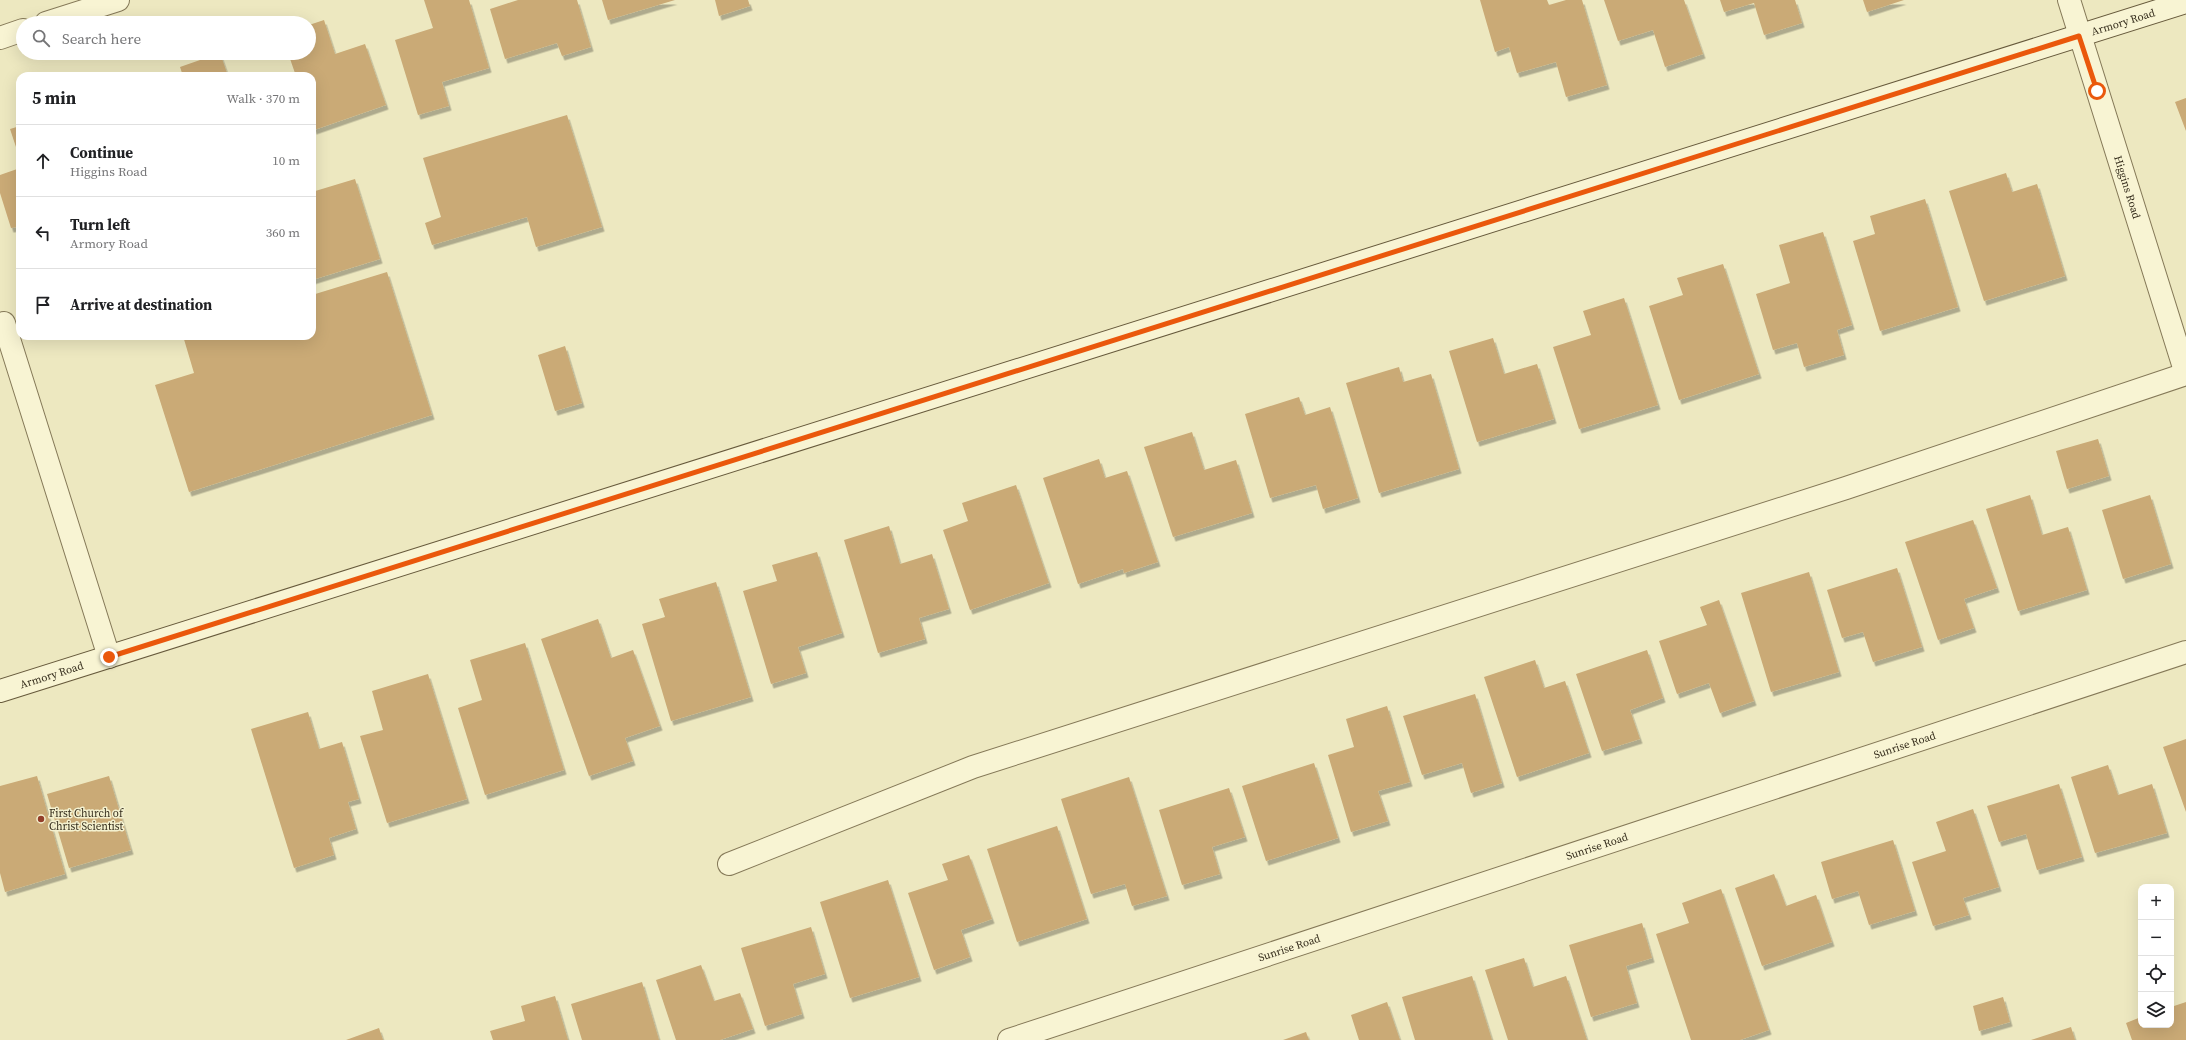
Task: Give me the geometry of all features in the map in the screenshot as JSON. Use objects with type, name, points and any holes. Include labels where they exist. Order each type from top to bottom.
[{"type":"main road","points":[[68,16],[118,0]]},
{"type":"main road","name":"Higgins Road","points":[[2069,0],[2079,36],[2186,374]]},
{"type":"main road","name":"Armory Road","points":[[0,691],[2186,2]]},
{"type":"main road","points":[[0,38],[16,32]]},
{"type":"main road","points":[[0,324],[4,323],[109,657]]},
{"type":"main road","points":[[729,864],[973,767],[1831,492],[2186,374]]},
{"type":"main road","name":"Sunrise Road","points":[[1009,1040],[2186,652]]},
{"type":"building","points":[[424,0],[469,0],[489,68],[442,82],[449,106],[418,115],[395,40],[433,28]]},
{"type":"building","points":[[518,0],[577,0],[591,47],[562,56],[557,43],[505,59],[490,9]]},
{"type":"building","points":[[602,0],[675,0],[608,20]]},
{"type":"building","points":[[715,0],[748,0],[750,6],[719,16]]},
{"type":"building","points":[[1480,0],[1547,0],[1549,5],[1566,0],[1582,0],[1607,85],[1566,97],[1556,62],[1517,73],[1509,47],[1495,52]]},
{"type":"building","points":[[1604,0],[1684,0],[1703,54],[1665,67],[1653,30],[1618,41]]},
{"type":"building","points":[[1720,0],[1795,0],[1802,23],[1764,35],[1754,3],[1724,12]]},
{"type":"building","points":[[1863,0],[1904,0],[1867,12]]},
{"type":"building","points":[[324,20],[335,54],[365,44],[386,105],[316,129],[316,72],[295,72],[290,60],[316,60],[316,23]]},
{"type":"building","points":[[200,60],[222,60],[227,72],[182,72],[180,67]]},
{"type":"building","points":[[2186,98],[2186,131],[2175,102]]},
{"type":"building","points":[[567,115],[602,227],[536,247],[527,217],[432,245],[425,223],[441,217],[423,158]]},
{"type":"building","points":[[16,127],[16,147],[10,129]]},
{"type":"building","points":[[16,169],[16,227],[11,228],[0,193],[0,175]]},
{"type":"building","points":[[2006,173],[2012,192],[2037,184],[2065,276],[1984,301],[1949,191]]},
{"type":"building","points":[[355,179],[380,259],[316,279],[316,191]]},
{"type":"building","points":[[1925,199],[1958,307],[1880,331],[1853,241],[1875,234],[1870,216]]},
{"type":"building","points":[[1823,232],[1852,325],[1837,330],[1844,355],[1804,367],[1797,343],[1773,350],[1756,294],[1790,283],[1779,245]]},
{"type":"building","points":[[1723,264],[1759,374],[1679,400],[1649,306],[1683,295],[1677,278]]},
{"type":"building","points":[[387,272],[432,415],[189,492],[155,385],[194,373],[184,340],[316,340],[316,294]]},
{"type":"building","points":[[1624,298],[1658,405],[1579,429],[1553,347],[1591,335],[1583,311]]},
{"type":"building","points":[[1493,338],[1504,374],[1537,364],[1554,419],[1477,442],[1449,351]]},
{"type":"building","points":[[565,346],[582,403],[555,411],[538,355]]},
{"type":"building","points":[[1399,367],[1403,382],[1431,374],[1459,469],[1379,493],[1346,383]]},
{"type":"building","points":[[1299,397],[1305,415],[1330,407],[1358,498],[1323,509],[1316,485],[1270,498],[1245,414]]},
{"type":"building","points":[[1192,432],[1204,470],[1236,460],[1252,513],[1173,537],[1144,447]]},
{"type":"building","points":[[2098,439],[2109,476],[2067,489],[2056,451]]},
{"type":"building","points":[[1099,459],[1105,478],[1127,471],[1158,562],[1124,573],[1123,569],[1078,584],[1043,478]]},
{"type":"building","points":[[1016,485],[1049,583],[970,610],[943,530],[968,521],[962,503]]},
{"type":"building","points":[[2030,495],[2042,535],[2068,527],[2087,590],[2018,611],[1986,509]]},
{"type":"building","points":[[2150,495],[2171,564],[2123,579],[2102,510]]},
{"type":"building","points":[[1973,520],[1997,588],[1964,599],[1974,628],[1938,640],[1905,542]]},
{"type":"building","points":[[889,526],[900,564],[932,554],[949,609],[919,618],[925,639],[878,653],[844,540]]},
{"type":"building","points":[[817,552],[842,633],[798,647],[806,673],[771,684],[743,591],[777,581],[772,565]]},
{"type":"building","points":[[1897,568],[1922,647],[1873,662],[1863,632],[1842,638],[1827,590]]},
{"type":"building","points":[[1809,572],[1839,672],[1771,692],[1741,593]]},
{"type":"building","points":[[716,582],[751,697],[671,721],[642,624],[665,617],[659,599]]},
{"type":"building","points":[[1719,600],[1754,701],[1720,713],[1709,683],[1677,694],[1659,641],[1707,625],[1700,607]]},
{"type":"building","points":[[598,619],[611,658],[633,650],[660,726],[625,738],[633,761],[589,776],[541,639]]},
{"type":"building","points":[[525,643],[564,770],[485,795],[458,708],[482,700],[470,660]]},
{"type":"building","points":[[1647,650],[1663,698],[1630,710],[1640,739],[1602,751],[1576,674]]},
{"type":"building","points":[[1535,660],[1544,688],[1565,681],[1589,753],[1517,777],[1484,677]]},
{"type":"building","points":[[428,674],[467,799],[387,823],[360,736],[383,730],[372,691]]},
{"type":"building","points":[[1475,694],[1502,783],[1471,793],[1462,763],[1422,775],[1403,716]]},
{"type":"building","points":[[1387,706],[1410,782],[1378,791],[1388,821],[1351,832],[1328,755],[1354,747],[1346,719]]},
{"type":"building","points":[[308,712],[319,749],[342,742],[359,799],[348,802],[356,829],[329,838],[334,855],[294,868],[251,729]]},
{"type":"building","points":[[2186,739],[2186,812],[2163,747]]},
{"type":"building","points":[[1314,763],[1338,838],[1266,861],[1242,786]]},
{"type":"building","points":[[2108,765],[2118,795],[2152,784],[2167,833],[2095,853],[2071,777]]},
{"type":"building","points":[[37,776],[65,874],[5,892],[0,873],[0,786]]},
{"type":"building","points":[[109,776],[131,850],[69,868],[47,794]]},
{"type":"building","points":[[1129,777],[1167,896],[1132,906],[1125,884],[1091,894],[1061,799]]},
{"type":"building","points":[[2059,784],[2082,857],[2037,870],[2026,834],[1999,842],[1987,806]]},
{"type":"building","points":[[1229,788],[1245,837],[1212,847],[1220,874],[1182,885],[1159,810]]},
{"type":"building","points":[[1973,809],[1999,887],[1963,898],[1969,915],[1933,926],[1912,862],[1946,851],[1936,822]]},
{"type":"building","points":[[1057,826],[1087,919],[1017,942],[987,849]]},
{"type":"building","points":[[1893,840],[1915,911],[1869,925],[1858,891],[1832,899],[1821,862]]},
{"type":"building","points":[[969,855],[992,919],[961,930],[970,957],[934,970],[908,893],[948,880],[942,864]]},
{"type":"building","points":[[1774,874],[1786,906],[1816,895],[1832,942],[1762,966],[1735,888]]},
{"type":"building","points":[[888,880],[919,977],[850,998],[820,902]]},
{"type":"building","points":[[1721,889],[1769,1030],[1740,1040],[1691,1040],[1656,934],[1689,923],[1682,903]]},
{"type":"building","points":[[1642,923],[1652,958],[1626,966],[1637,1003],[1591,1017],[1569,945]]},
{"type":"building","points":[[811,927],[825,974],[793,984],[802,1014],[765,1026],[741,948]]},
{"type":"building","points":[[1524,958],[1533,987],[1566,976],[1587,1040],[1508,1040],[1485,970]]},
{"type":"building","points":[[701,965],[714,1001],[740,993],[753,1029],[720,1040],[676,1040],[656,980]]},
{"type":"building","points":[[1472,976],[1492,1040],[1415,1040],[1402,997]]},
{"type":"building","points":[[642,982],[659,1040],[582,1040],[571,1004]]},
{"type":"building","points":[[555,996],[568,1040],[493,1040],[490,1031],[525,1021],[521,1006]]},
{"type":"building","points":[[2003,997],[2010,1022],[1979,1031],[1973,1006]]},
{"type":"building","points":[[1387,1002],[1400,1040],[1359,1040],[1351,1015]]},
{"type":"building","points":[[2186,1002],[2186,1040],[2132,1040],[2126,1023],[2138,1018],[2138,1028],[2174,1028],[2174,1006]]},
{"type":"building","points":[[2071,1027],[2075,1040],[2031,1040]]},
{"type":"building","points":[[379,1028],[383,1040],[346,1040]]},
{"type":"building","points":[[1306,1032],[1309,1040],[1283,1040]]},
{"type":"place","name":"First Church of Christ Scientist","points":[[41,819]]},
{"type":"route","points":[[109,657],[2079,36],[2097,91]]}]
